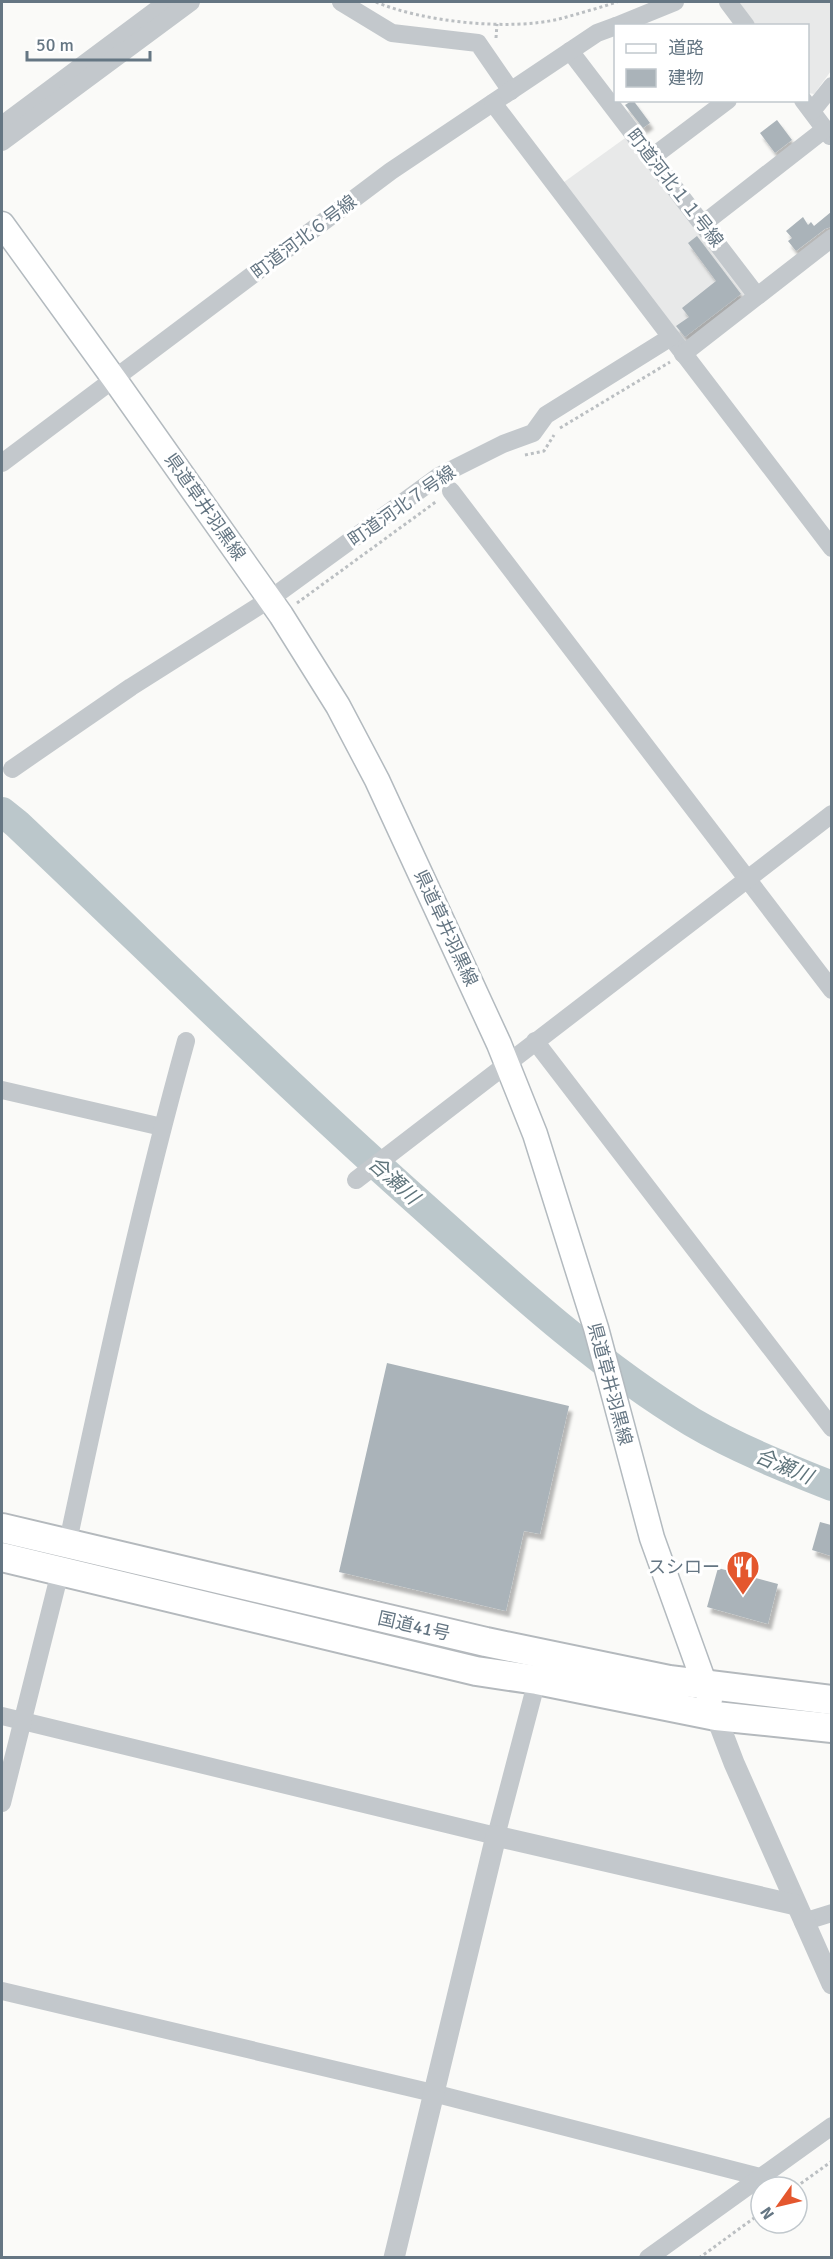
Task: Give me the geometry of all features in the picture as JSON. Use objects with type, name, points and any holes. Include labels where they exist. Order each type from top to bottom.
[{"type":"highway","name":"国道41号","points":[[2,1528],[486,1642],[705,1686],[831,1700]]},
{"type":"highway","name":"国道41号","points":[[2,1557],[476,1671],[537,1680],[716,1716],[831,1728]]},
{"type":"main road","name":"県道草井羽黒線","points":[[2,224],[275,607],[338,706],[377,780],[507,1063],[535,1134],[596,1328],[652,1538],[716,1716]]},
{"type":"street","points":[[2,125],[167,2]]},
{"type":"street","points":[[2,142],[191,2]]},
{"type":"street","points":[[342,2],[393,33],[478,43],[512,91]]},
{"type":"street","name":"町道河北６号線","points":[[621,24],[675,2]]},
{"type":"street","points":[[728,2],[744,24]]},
{"type":"street","name":"町道河北６号線","points":[[2,463],[391,171],[597,33],[614,27]]},
{"type":"street","name":"町道河北１１号線","points":[[570,51],[757,296]]},
{"type":"street","points":[[703,224],[828,133],[808,106],[831,86]]},
{"type":"street","points":[[651,158],[725,102]]},
{"type":"street","points":[[493,103],[831,548]]},
{"type":"street","points":[[683,354],[831,238]]},
{"type":"street","name":"町道河北７号線","points":[[12,769],[131,687],[275,607],[433,481],[503,444],[533,433],[546,415],[671,337]]},
{"type":"street","points":[[451,491],[831,990]]},
{"type":"street","points":[[356,1180],[831,814]]},
{"type":"street","points":[[70,1532],[162,1127],[186,1041]]},
{"type":"street","points":[[535,1041],[831,1428]]},
{"type":"street","points":[[2,1090],[162,1127]]},
{"type":"street","points":[[2,1803],[57,1584]]},
{"type":"street","points":[[393,2258],[496,1836],[537,1680]]},
{"type":"street","points":[[2,1716],[496,1836],[800,1913],[831,1913]]},
{"type":"street","points":[[716,1716],[831,1984]]},
{"type":"street","points":[[2,1991],[433,2092],[756,2175]]},
{"type":"street","points":[[761,2175],[831,2126]]},
{"type":"street","points":[[648,2258],[749,2184]]},
{"type":"path","points":[[376,2],[416,15],[515,24],[557,20],[617,2]]},
{"type":"path","points":[[521,456],[544,451],[556,431],[683,354]]},
{"type":"path","points":[[275,607],[451,491]]},
{"type":"path","points":[[809,2177],[831,2161]]},
{"type":"path","points":[[699,2258],[749,2222]]},
{"type":"shaded area","points":[[739,2],[831,2],[831,71],[814,94],[809,93],[809,24],[755,24]]},
{"type":"shaded area","points":[[628,136],[750,296],[689,343],[678,339],[560,185]]},
{"type":"building","points":[[634,102],[650,123],[643,128],[625,105]]},
{"type":"building","points":[[777,120],[792,140],[775,153],[760,133]]},
{"type":"building","points":[[831,212],[831,227],[796,251],[788,241],[792,238],[786,231],[803,217],[808,225],[811,222],[814,226]]},
{"type":"building","points":[[697,236],[741,294],[685,337],[676,326],[689,317],[682,308],[716,281],[688,243]]},
{"type":"building","points":[[387,1363],[569,1406],[540,1534],[524,1531],[506,1611],[339,1572]]},
{"type":"building","points":[[820,1522],[831,1525],[831,1556],[812,1550]]},
{"type":"building","name":"スシロー","points":[[718,1568],[778,1584],[768,1624],[707,1607]]},
{"type":"waterway","name":"合瀬川","points":[[2,812],[357,1147],[510,1284],[580,1343],[616,1371],[692,1422],[743,1449],[832,1486]]},
{"type":"place","name":"スシロー","points":[[743,1596]]}]
